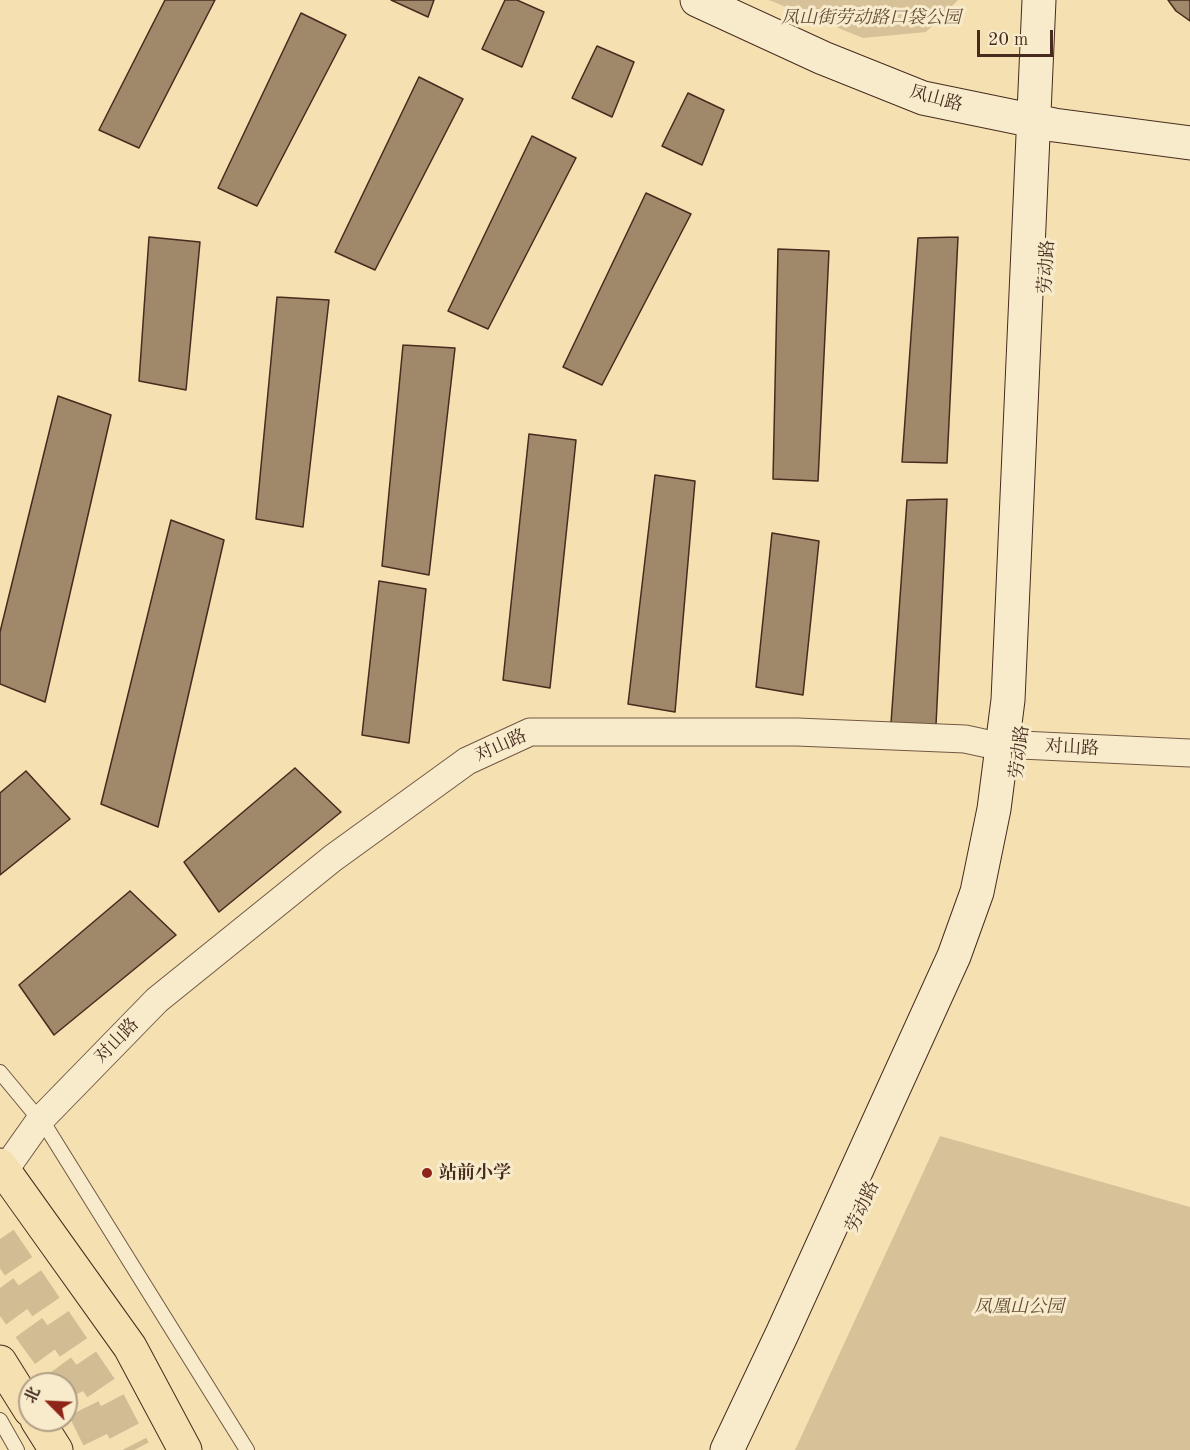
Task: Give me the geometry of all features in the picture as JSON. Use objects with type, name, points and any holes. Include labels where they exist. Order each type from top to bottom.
[{"type":"highway","points":[[2,1168],[130,1347],[185,1450]]},
{"type":"highway","points":[[0,1362],[18,1391]]},
{"type":"highway","points":[[44,1432],[56,1450]]},
{"type":"main road","name":"凤山路","points":[[697,0],[823,58],[923,98],[1044,123],[1190,143]]},
{"type":"main road","points":[[1039,0],[1044,123]]},
{"type":"main road","points":[[727,1450],[954,957],[977,892],[994,809],[1011,746],[1008,688],[1044,123],[1062,0]]},
{"type":"main road","name":"劳动路","points":[[751,1450],[975,963],[998,900],[1010,831],[1011,746]]},
{"type":"street","name":"对山路","points":[[2,1168],[40,1120],[157,1000],[333,858],[467,761],[530,732],[821,733],[965,739],[1011,746],[1190,753]]},
{"type":"lane","points":[[0,1072],[48,1130],[247,1450]]},
{"type":"lane","points":[[0,1420],[17,1450]]},
{"type":"green space","name":"凤山街劳动路口袋公园","points":[[769,0],[958,0],[926,32],[863,38]]},
{"type":"green space","name":"凤凰山公园","points":[[940,1136],[1190,1207],[1190,1450],[795,1450]]},
{"type":"building","points":[[165,0],[215,0],[139,148],[99,130]]},
{"type":"building","points":[[391,0],[434,0],[428,17]]},
{"type":"building","points":[[505,0],[517,0],[544,12],[522,67],[482,49]]},
{"type":"building","points":[[1168,0],[1190,0],[1190,21],[1176,11]]},
{"type":"building","points":[[301,13],[346,35],[257,206],[218,188]]},
{"type":"building","points":[[597,46],[634,62],[612,117],[572,98]]},
{"type":"building","points":[[419,77],[463,99],[375,270],[335,252]]},
{"type":"building","points":[[688,93],[724,110],[702,165],[662,146]]},
{"type":"building","points":[[532,136],[576,158],[488,329],[448,311]]},
{"type":"building","points":[[646,193],[691,214],[602,385],[563,367]]},
{"type":"building","points":[[149,237],[200,242],[186,390],[139,381]]},
{"type":"building","points":[[958,237],[947,463],[902,462],[918,238]]},
{"type":"building","points":[[778,249],[829,251],[818,481],[773,479]]},
{"type":"building","points":[[277,297],[329,300],[303,527],[256,519]]},
{"type":"building","points":[[403,345],[455,348],[429,575],[382,566]]},
{"type":"building","points":[[58,396],[111,415],[45,702],[0,684],[0,632]]},
{"type":"building","points":[[529,434],[576,440],[550,688],[503,680]]},
{"type":"building","points":[[655,475],[695,481],[675,712],[628,704]]},
{"type":"building","points":[[947,499],[936,725],[891,723],[907,500]]},
{"type":"building","points":[[171,520],[224,540],[158,827],[101,804]]},
{"type":"building","points":[[772,533],[819,541],[803,695],[756,687]]},
{"type":"building","points":[[379,581],[426,589],[409,743],[362,735]]},
{"type":"building","points":[[295,768],[341,812],[219,912],[184,862]]},
{"type":"building","points":[[26,771],[70,819],[0,875],[0,793]]},
{"type":"building","points":[[130,891],[176,935],[54,1035],[19,985]]},
{"type":"tunnel","points":[[0,1239],[105,1394],[134,1450]]},
{"type":"tunnel","points":[[0,1288],[75,1391],[104,1450]]},
{"type":"place","name":"站前小学","points":[[427,1173]]}]
